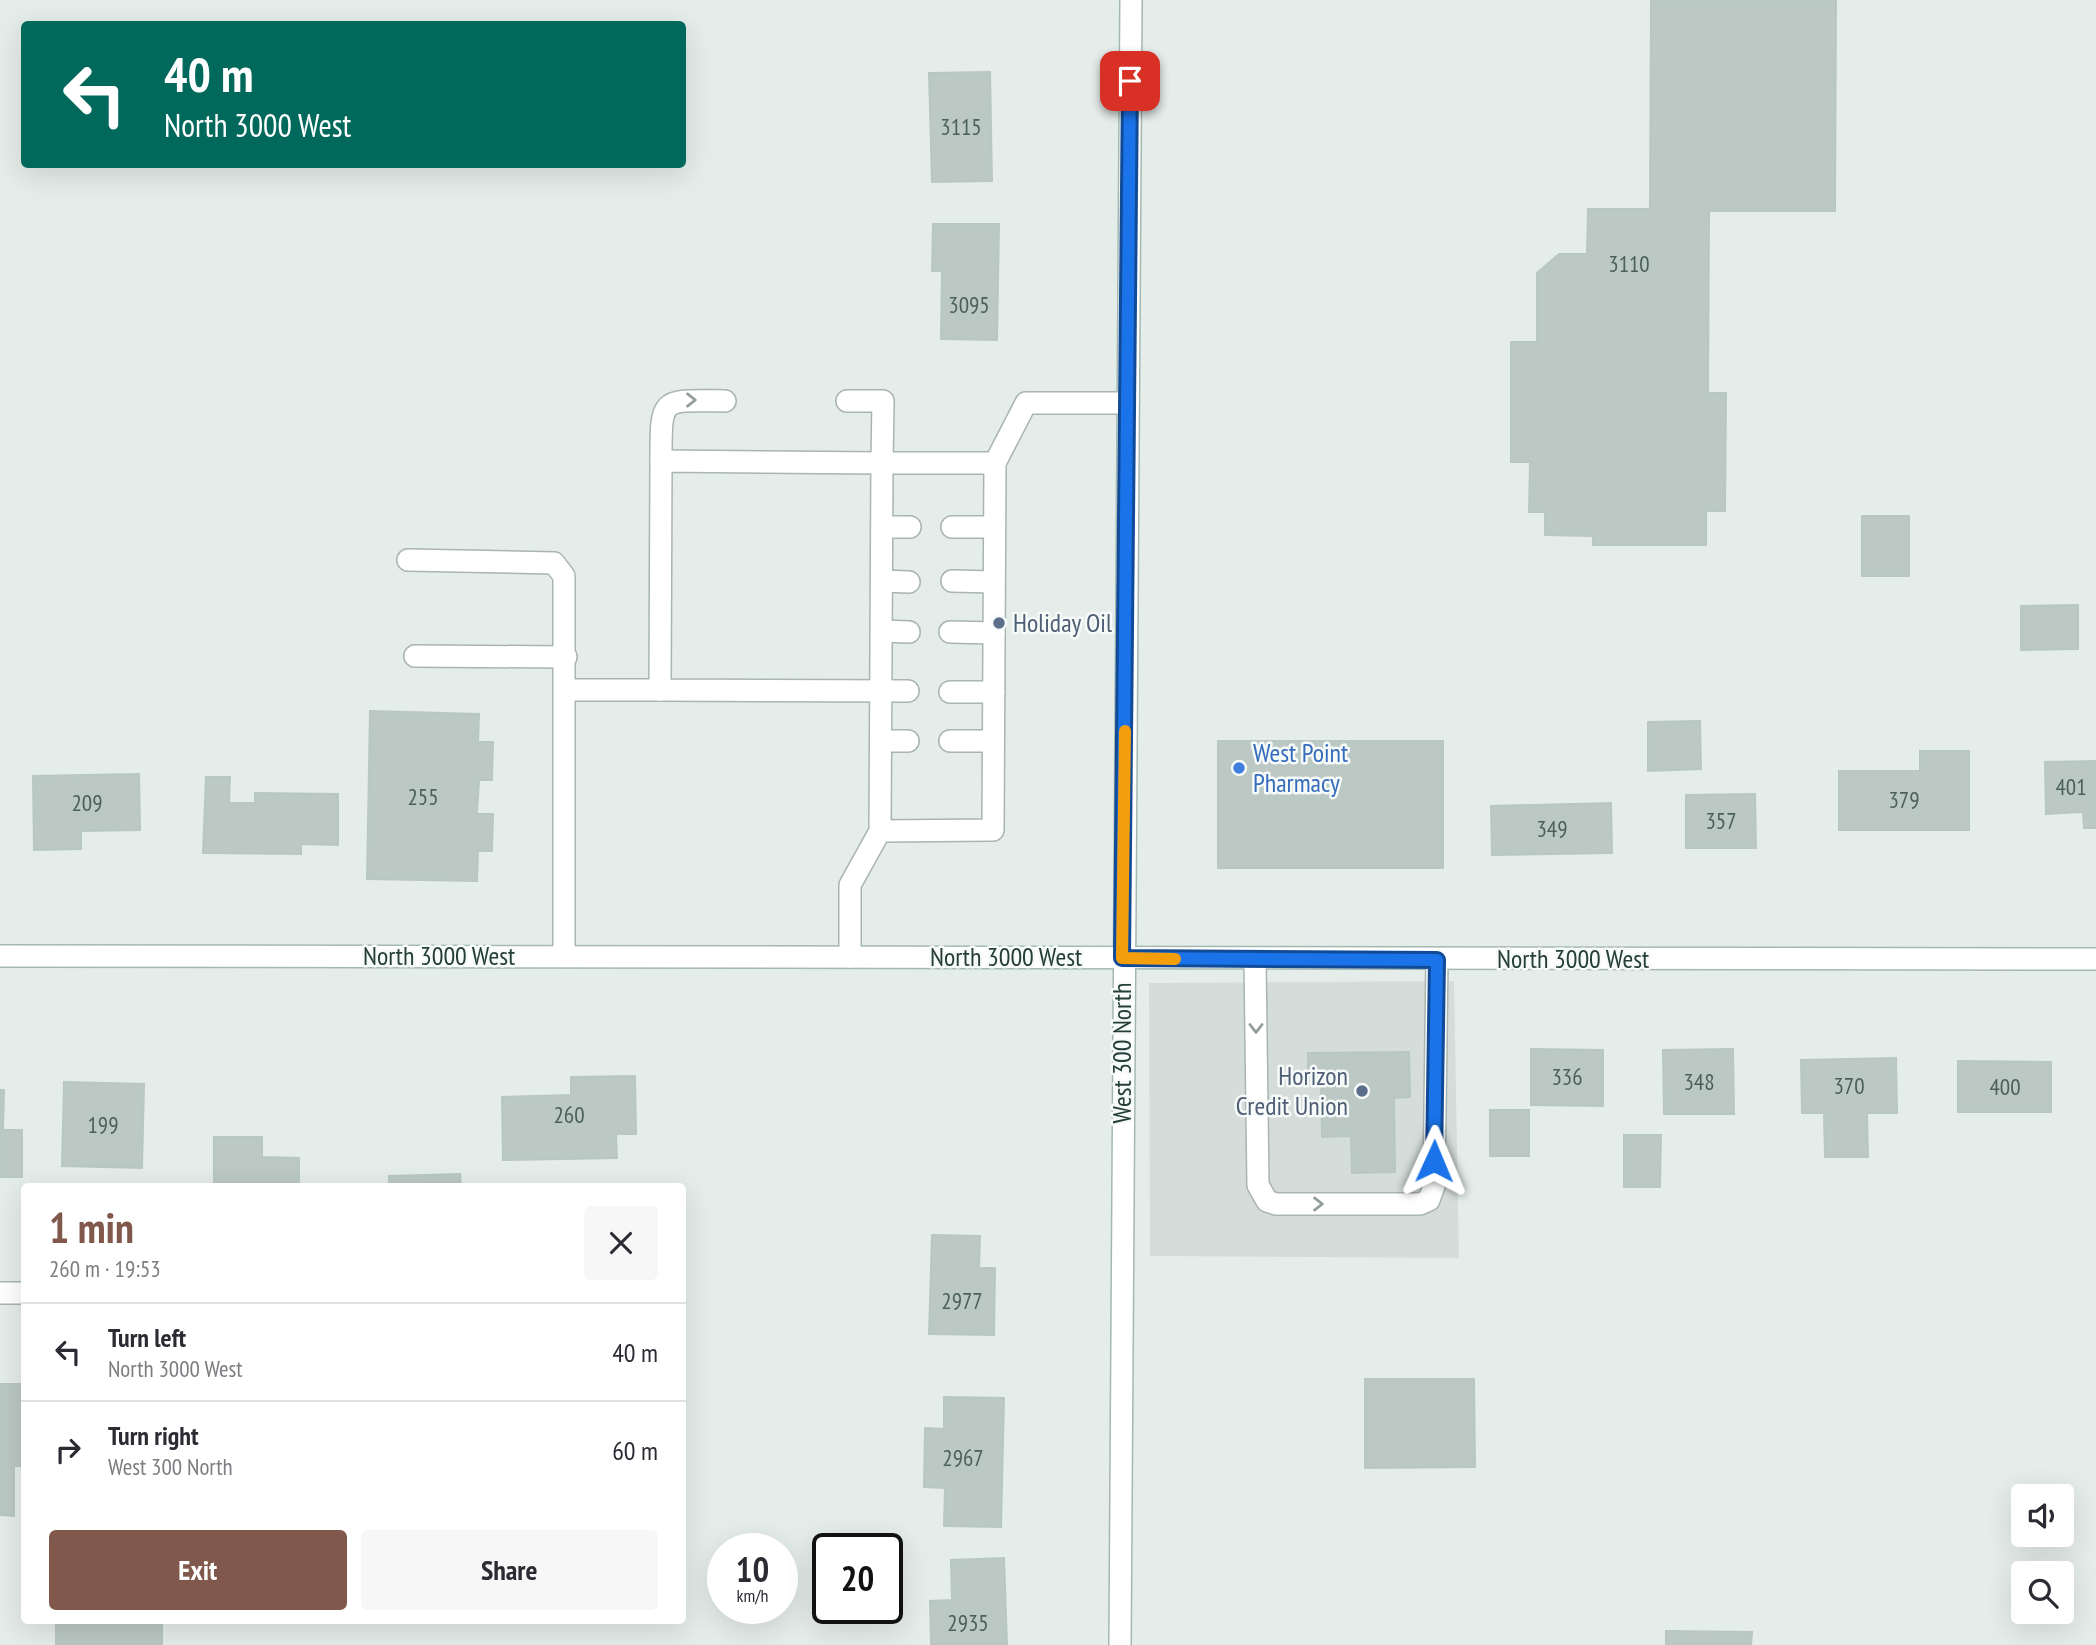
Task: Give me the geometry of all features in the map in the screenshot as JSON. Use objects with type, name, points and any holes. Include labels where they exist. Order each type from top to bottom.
[{"type":"main road","name":"West 300 North","points":[[1119,1645],[1131,0]]},
{"type":"main road","points":[[660,690],[661,415],[667,405],[679,400],[724,401]]},
{"type":"main road","points":[[847,401],[883,401],[880,831],[850,885],[850,957]]},
{"type":"main road","points":[[880,831],[993,830],[995,463],[1026,403],[1128,403]]},
{"type":"main road","points":[[661,461],[995,463]]},
{"type":"main road","points":[[882,527],[910,527]]},
{"type":"main road","points":[[952,527],[994,527]]},
{"type":"main road","points":[[408,561],[554,563],[564,576],[564,956]]},
{"type":"main road","points":[[882,581],[909,582]]},
{"type":"main road","points":[[952,581],[994,582]]},
{"type":"main road","points":[[882,631],[908,632]]},
{"type":"main road","points":[[950,632],[994,633]]},
{"type":"main road","points":[[415,656],[566,657]]},
{"type":"main road","points":[[566,690],[908,691]]},
{"type":"main road","points":[[950,692],[994,692]]},
{"type":"main road","points":[[881,741],[908,741]]},
{"type":"main road","points":[[950,741],[993,741]]},
{"type":"main road","name":"North 3000 West","points":[[0,956],[1255,960],[2096,959]]},
{"type":"main road","points":[[1255,960],[1258,1185],[1267,1201],[1276,1204],[1420,1204],[1429,1200],[1434,1186],[1437,960]]},
{"type":"main road","points":[[0,1293],[21,1293]]},
{"type":"shaded area","points":[[1454,981],[1459,1258],[1150,1256],[1149,983]]},
{"type":"building","points":[[1651,0],[1836,0],[1835,211],[1709,211],[1708,393],[1726,393],[1725,511],[1706,511],[1706,545],[1593,545],[1593,536],[1545,535],[1545,512],[1529,512],[1530,462],[1511,462],[1511,342],[1537,342],[1537,273],[1559,254],[1587,254],[1588,209],[1650,209]]},
{"type":"building","points":[[990,72],[992,181],[932,182],[929,73]]},
{"type":"building","points":[[933,224],[999,224],[997,340],[941,339],[942,271],[932,271]]},
{"type":"building","points":[[1862,516],[1909,516],[1909,576],[1862,576]]},
{"type":"building","points":[[2078,605],[2078,649],[2021,650],[2021,606]]},
{"type":"building","points":[[370,711],[479,714],[478,742],[493,742],[492,780],[479,780],[477,814],[493,814],[492,851],[478,851],[477,881],[367,879]]},
{"type":"building","points":[[1700,721],[1701,769],[1648,771],[1648,722]]},
{"type":"building","points":[[1218,741],[1443,741],[1443,868],[1218,868]]},
{"type":"building","points":[[1920,751],[1969,751],[1969,830],[1839,830],[1839,771],[1920,771]]},
{"type":"building","points":[[2096,761],[2096,828],[2084,828],[2083,812],[2046,814],[2045,762]]},
{"type":"building","points":[[139,774],[140,830],[81,831],[81,849],[34,850],[33,776]]},
{"type":"building","points":[[206,777],[230,777],[229,803],[255,803],[255,793],[338,794],[338,845],[301,844],[301,854],[203,853]]},
{"type":"building","points":[[1755,794],[1756,848],[1686,848],[1686,795]]},
{"type":"building","points":[[1611,803],[1612,853],[1492,855],[1491,806]]},
{"type":"building","points":[[1531,1049],[1603,1050],[1603,1106],[1531,1105]]},
{"type":"building","points":[[1733,1049],[1734,1114],[1664,1114],[1663,1050]]},
{"type":"building","points":[[1409,1052],[1410,1097],[1394,1098],[1395,1172],[1352,1173],[1351,1136],[1322,1137],[1321,1082],[1308,1083],[1308,1053]]},
{"type":"building","points":[[1896,1058],[1897,1113],[1867,1113],[1868,1157],[1825,1157],[1824,1113],[1802,1113],[1801,1060]]},
{"type":"building","points":[[1958,1061],[2051,1062],[2051,1112],[1958,1112]]},
{"type":"building","points":[[635,1076],[636,1134],[616,1134],[617,1158],[503,1160],[502,1097],[571,1095],[571,1077]]},
{"type":"building","points":[[64,1082],[144,1084],[142,1168],[62,1166]]},
{"type":"building","points":[[0,1090],[4,1090],[3,1130],[22,1130],[22,1177],[0,1177]]},
{"type":"building","points":[[1490,1110],[1529,1110],[1529,1156],[1490,1156]]},
{"type":"building","points":[[1624,1135],[1661,1135],[1660,1187],[1624,1187]]},
{"type":"building","points":[[214,1137],[262,1137],[262,1157],[299,1158],[299,1183],[214,1183]]},
{"type":"building","points":[[460,1174],[461,1183],[389,1183],[389,1176]]},
{"type":"building","points":[[932,1235],[980,1236],[979,1268],[995,1268],[994,1335],[929,1334]]},
{"type":"building","points":[[1365,1379],[1474,1379],[1475,1467],[1365,1468]]},
{"type":"building","points":[[0,1384],[21,1384],[21,1466],[14,1466],[14,1516],[0,1515]]},
{"type":"building","points":[[944,1397],[1004,1398],[1001,1527],[944,1526],[945,1488],[924,1487],[925,1428],[944,1429]]},
{"type":"building","points":[[1004,1558],[1007,1645],[931,1645],[930,1601],[952,1600],[951,1560]]},
{"type":"building","points":[[56,1624],[162,1624],[162,1645],[56,1645]]},
{"type":"building","points":[[1666,1631],[1752,1632],[1751,1645],[1666,1645]]},
{"type":"slow traffic","points":[[1125,731],[1122,958],[1175,959]]},
{"type":"place","name":"Holiday Oil","points":[[999,623]]},
{"type":"place","name":"West Point Pharmacy","points":[[1239,768]]},
{"type":"place","name":"Horizon Credit Union","points":[[1362,1091]]},
{"type":"route","points":[[1130,81],[1122,958],[1437,960],[1434,1161]]}]
